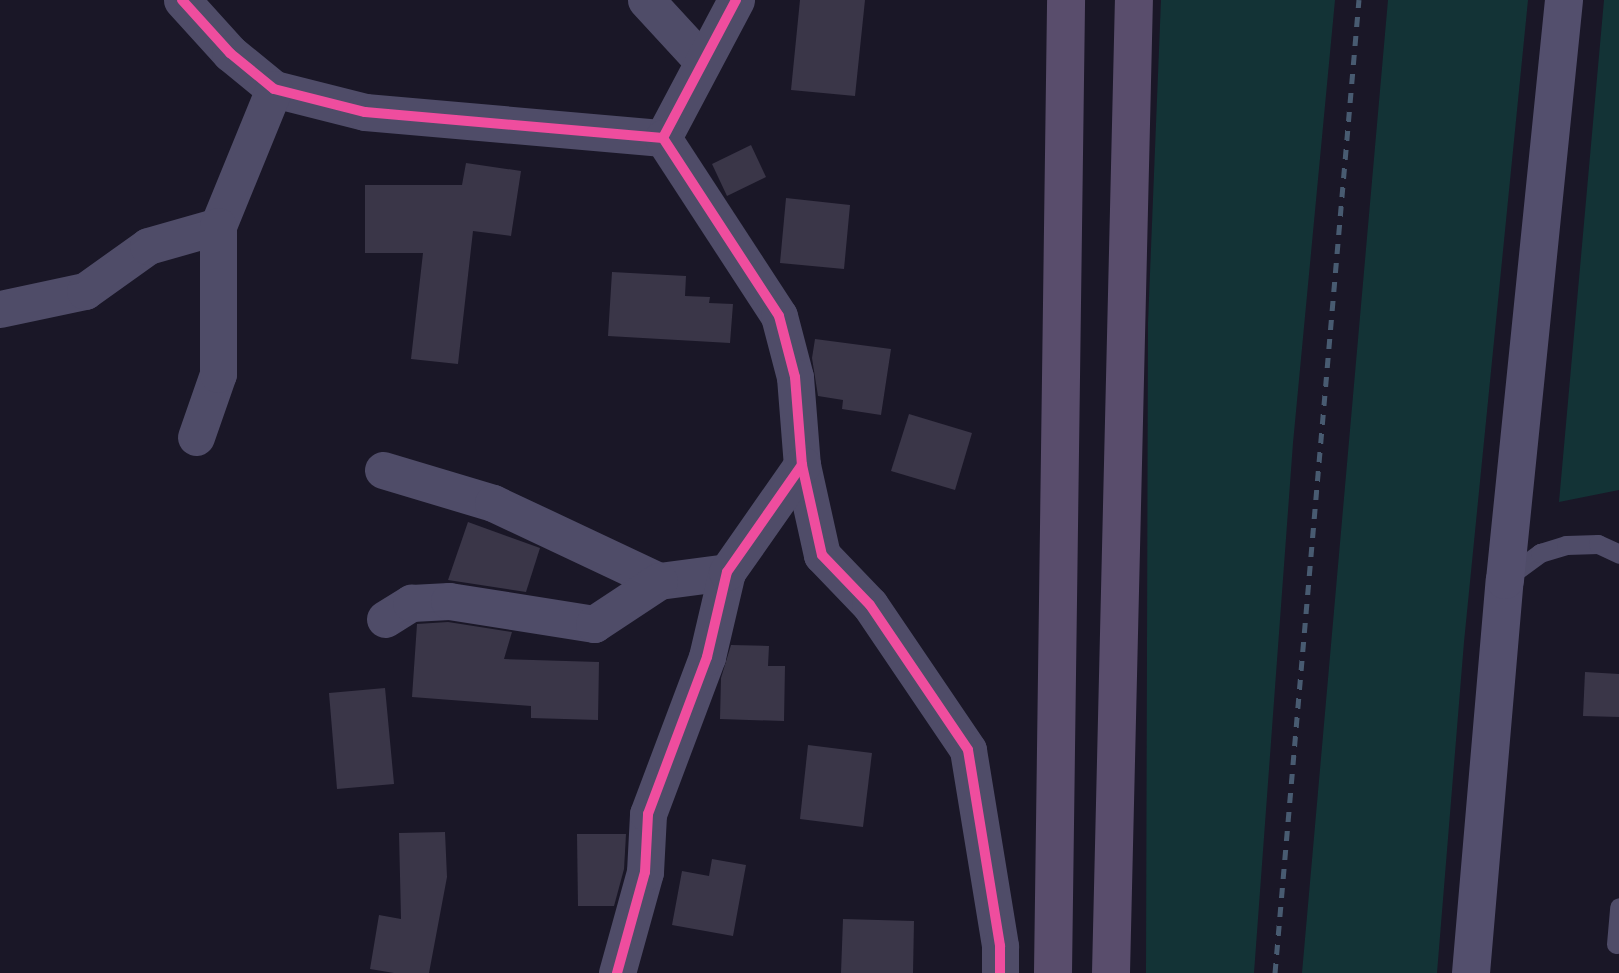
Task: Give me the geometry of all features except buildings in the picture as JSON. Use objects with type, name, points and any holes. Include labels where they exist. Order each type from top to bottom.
[{"type":"main road","points":[[1053,973],[1066,0]]},
{"type":"main road","points":[[1111,973],[1134,0]]},
{"type":"main road","points":[[1471,973],[1505,580],[1564,0]]},
{"type":"street","points":[[182,0],[230,52],[274,89],[365,112],[663,138]]},
{"type":"street","points":[[646,0],[702,61]]},
{"type":"street","points":[[663,138],[736,0]]},
{"type":"street","points":[[196,437],[218,374],[218,226],[274,89]]},
{"type":"street","points":[[663,138],[779,316],[795,377],[802,466],[822,555],[870,605],[968,750],[1000,946],[1000,973]]},
{"type":"street","points":[[0,309],[85,291],[148,246],[218,226]]},
{"type":"street","points":[[617,973],[645,872],[648,814],[707,657],[727,572],[802,466]]},
{"type":"street","points":[[383,470],[493,503],[659,581]]},
{"type":"street","points":[[534,642],[594,625],[659,581],[727,572]]},
{"type":"street","points":[[385,619],[411,603],[449,601],[594,625]]},
{"type":"lane","points":[[1505,580],[1540,553],[1566,545],[1598,544],[1619,554]]},
{"type":"lane","points":[[1616,944],[1619,907]]},
{"type":"green space","points":[[1161,0],[1335,0],[1293,443],[1254,973],[1146,973],[1148,323]]},
{"type":"green space","points":[[1388,0],[1528,0],[1464,642],[1437,973],[1302,973]]},
{"type":"green space","points":[[1604,0],[1619,0],[1619,490],[1559,502]]},
{"type":"railway","points":[[1275,973],[1359,0]]},
{"type":"cycle path","points":[[182,0],[230,53],[274,89],[365,112],[663,138]]},
{"type":"cycle path","points":[[736,0],[663,138],[779,316],[795,377],[802,465],[822,555],[870,605],[968,750],[1000,946],[1000,973]]},
{"type":"cycle path","points":[[617,973],[645,872],[648,814],[707,657],[727,572],[802,465]]}]
